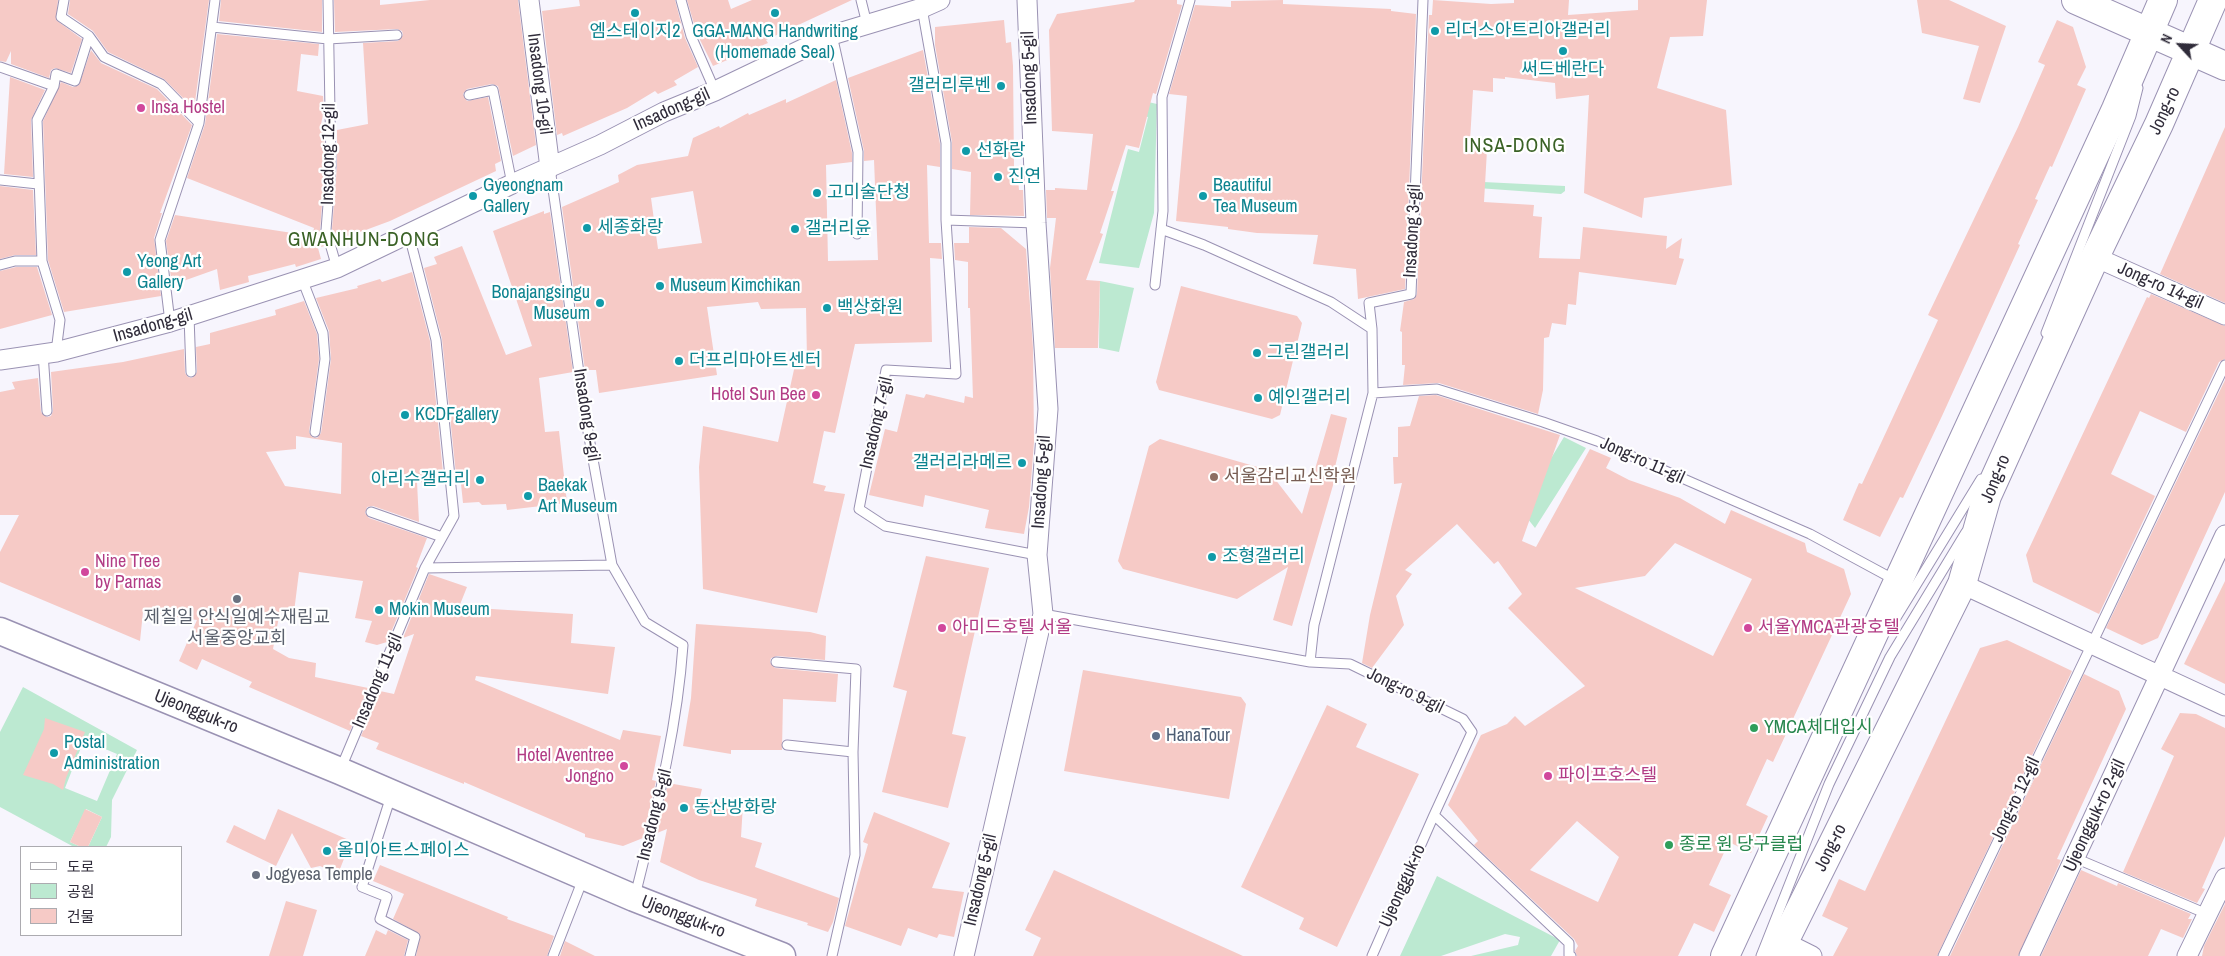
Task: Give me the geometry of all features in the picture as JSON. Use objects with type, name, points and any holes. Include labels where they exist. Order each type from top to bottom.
[{"type":"main road","points":[[2076,0],[2225,66]]},
{"type":"main road","points":[[1725,956],[2151,32],[2164,0]]},
{"type":"main road","name":"Jong-ro","points":[[1774,951],[1962,584],[1987,483],[2193,51],[2213,0]]},
{"type":"main road","name":"Ujeongguk-ro","points":[[0,631],[340,771],[634,898],[782,956]]},
{"type":"street","name":"Insadong 10-gil","points":[[529,0],[550,168]]},
{"type":"street","name":"Insadong-gil","points":[[0,360],[50,352],[170,322],[337,268],[664,112],[715,91],[832,35],[922,8],[940,0]]},
{"type":"street","name":"Insadong 5-gil","points":[[964,956],[1044,614],[1037,555],[1048,409],[1036,223],[1027,0]]},
{"type":"street","name":"Jong-ro 14-gil","points":[[2095,257],[2225,315]]},
{"type":"street","name":"Ujeongguk-ro 2-gil","points":[[2029,956],[2225,535]]},
{"type":"street","points":[[1962,584],[2225,706]]},
{"type":"street","points":[[2187,956],[2207,914],[2223,889]]},
{"type":"street","points":[[1774,951],[1812,956]]},
{"type":"lane","points":[[64,0],[61,17],[89,36],[104,57],[161,84],[199,123]]},
{"type":"lane","points":[[170,322],[160,240],[199,123],[214,0]]},
{"type":"lane","name":"Insadong 12-gil","points":[[328,0],[331,166],[326,230],[337,268]]},
{"type":"lane","points":[[681,0],[691,36],[715,91]]},
{"type":"lane","points":[[860,0],[867,24]]},
{"type":"lane","points":[[1155,285],[1163,211],[1162,97],[1190,0]]},
{"type":"lane","name":"Insadong 3-gil","points":[[1310,662],[1314,625],[1373,393],[1372,329],[1369,303],[1411,294],[1424,0]]},
{"type":"lane","name":"Insadong 7-gil","points":[[922,8],[946,142],[946,220],[956,374],[886,370],[859,510],[885,526],[1037,555]]},
{"type":"lane","points":[[212,27],[328,39],[397,35]]},
{"type":"lane","points":[[2042,344],[2131,116],[2151,32]]},
{"type":"lane","points":[[832,35],[858,152],[857,234]]},
{"type":"lane","points":[[47,412],[50,352],[60,320],[42,261],[37,120],[54,86],[56,74],[75,81],[89,36]]},
{"type":"lane","points":[[0,67],[54,86]]},
{"type":"lane","points":[[469,95],[493,90],[512,184]]},
{"type":"lane","name":"Insadong 9-gil","points":[[550,168],[585,415],[612,565],[645,622],[683,645],[681,680],[671,748],[634,898]]},
{"type":"lane","points":[[0,180],[38,184]]},
{"type":"lane","points":[[946,220],[1036,223]]},
{"type":"lane","points":[[1161,229],[1204,245],[1323,298],[1372,329]]},
{"type":"lane","name":"Insadong 11-gil","points":[[340,771],[425,568],[454,516],[436,340],[409,235]]},
{"type":"lane","points":[[0,265],[15,261],[42,261]]},
{"type":"lane","points":[[302,279],[323,333],[325,359],[315,432]]},
{"type":"lane","points":[[189,316],[191,372]]},
{"type":"lane","name":"Jong-ro 12-gil","points":[[1942,956],[2225,364]]},
{"type":"lane","name":"Jong-ro 11-gil","points":[[1373,393],[1437,389],[1597,441],[1810,534],[1897,582]]},
{"type":"lane","points":[[1992,461],[2002,444],[2020,399]]},
{"type":"lane","points":[[1847,692],[1987,483]]},
{"type":"lane","points":[[1774,951],[1829,784],[1890,657],[1987,483]]},
{"type":"lane","points":[[371,512],[442,537]]},
{"type":"lane","points":[[425,568],[612,565]]},
{"type":"lane","name":"Jong-ro 9-gil","points":[[1044,614],[1310,662],[1350,664],[1464,719],[1472,732],[1434,815]]},
{"type":"lane","points":[[776,662],[856,669],[853,752],[855,855],[832,956]]},
{"type":"lane","points":[[787,745],[853,752]]},
{"type":"lane","points":[[392,793],[362,887],[387,897],[380,919],[415,937],[410,956]]},
{"type":"lane","points":[[1434,815],[1569,943],[1569,955],[1571,956]]},
{"type":"lane","name":"Ujeongguk-ro","points":[[1372,956],[1434,815]]},
{"type":"lane","points":[[2075,858],[2207,914]]},
{"type":"lane","points":[[553,956],[584,877]]},
{"type":"green space","points":[[1135,99],[1157,104],[1154,213],[1139,268],[1099,263],[1128,149],[1139,152],[1148,117],[1131,113]]},
{"type":"green space","points":[[1422,179],[1565,186],[1565,191],[1561,194],[1422,184]]},
{"type":"green space","points":[[1100,281],[1134,288],[1119,352],[1099,348]]},
{"type":"green space","points":[[1564,437],[1586,448],[1535,528],[1520,509]]},
{"type":"green space","points":[[23,687],[137,750],[112,800],[111,837],[106,846],[88,846],[102,817],[86,809],[70,842],[79,846],[72,846],[0,807],[0,732]],"holes":[[[84,740],[117,754],[97,801],[65,788]]]},
{"type":"green space","points":[[1437,876],[1560,940],[1551,956],[1471,956],[1518,945],[1520,937],[1505,934],[1441,956],[1400,956]]},
{"type":"building","points":[[0,0],[58,0],[56,20],[82,39],[71,73],[55,68],[51,70],[49,78],[11,64],[11,51],[6,62],[0,61]]},
{"type":"building","points":[[70,0],[209,0],[194,109],[164,79],[108,52],[93,31],[68,14]]},
{"type":"building","points":[[221,0],[322,0],[322,32],[219,21]]},
{"type":"building","points":[[334,0],[380,0],[380,5],[430,0],[518,0],[536,145],[513,156],[498,86],[492,84],[467,89],[463,94],[467,101],[488,97],[501,161],[495,164],[496,171],[390,221],[336,241],[332,229],[337,166],[337,130],[368,124],[363,43],[398,41],[403,35],[402,31],[397,29],[335,32]]},
{"type":"building","points":[[579,0],[675,0],[685,38],[698,67],[674,81],[677,85],[658,94],[655,91],[627,108],[563,136],[562,133],[557,135],[542,11],[580,6]]},
{"type":"building","points":[[687,0],[728,0],[731,9],[752,0],[852,0],[766,40],[768,43],[713,66],[697,34]]},
{"type":"building","points":[[1135,0],[1177,0],[1177,4],[1182,5],[1156,94],[1153,93],[1139,148],[1126,145],[1111,191],[1114,191],[1100,233],[1103,234],[1086,280],[1100,281],[1098,348],[1055,348],[1050,268],[1056,218],[1047,218],[1046,190],[1055,190],[1055,188],[1087,190],[1093,134],[1052,131],[1049,30],[1057,14],[1134,2]]},
{"type":"building","points":[[1283,0],[1283,4],[1391,9],[1391,11],[1416,14],[1405,289],[1358,299],[1356,269],[1313,264],[1318,235],[1257,233],[1228,229],[1228,227],[1176,221],[1187,96],[1169,94],[1195,5],[1231,7],[1231,1]]},
{"type":"building","points":[[1433,0],[1491,4],[1514,3],[1514,0],[1569,0],[1568,15],[1638,10],[1638,0],[1707,0],[1703,36],[1670,37],[1657,88],[1726,110],[1732,185],[1644,198],[1642,218],[1584,193],[1589,95],[1556,99],[1555,83],[1505,77],[1505,79],[1493,78],[1493,92],[1473,90],[1470,141],[1481,142],[1480,150],[1487,150],[1484,202],[1534,205],[1533,216],[1542,217],[1539,258],[1580,259],[1583,227],[1667,236],[1666,249],[1682,238],[1679,258],[1684,259],[1676,285],[1579,272],[1576,305],[1568,304],[1566,325],[1552,323],[1549,337],[1544,338],[1543,390],[1538,414],[1439,383],[1403,385],[1405,365],[1402,365],[1402,332],[1400,331],[1404,302],[1414,299],[1417,294],[1429,15],[1432,15]]},
{"type":"building","points":[[1917,0],[1949,0],[2006,26],[1980,103],[1963,99],[1979,46],[1922,33]]},
{"type":"building","points":[[1004,20],[1006,43],[1011,42],[1013,66],[1014,167],[1017,167],[1019,190],[1023,190],[1024,216],[970,215],[971,172],[952,169],[952,142],[935,45],[935,27]]},
{"type":"building","points":[[2057,20],[2073,27],[2086,67],[2077,85],[2086,89],[2052,167],[2050,166],[2035,199],[2038,200],[2018,244],[2020,245],[1942,416],[1903,498],[1900,497],[1880,537],[1843,520],[1859,483],[1862,484],[1938,320],[1928,315],[2018,127],[2045,65],[2038,62]]},
{"type":"building","points":[[217,34],[319,44],[318,56],[301,54],[297,91],[323,96],[324,110],[320,129],[324,129],[325,166],[320,230],[324,246],[318,248],[321,259],[296,267],[295,264],[248,276],[249,282],[220,290],[217,269],[172,285],[166,241],[175,215],[312,236],[314,228],[187,178],[205,124]]},
{"type":"building","points":[[91,50],[101,63],[157,89],[192,125],[160,213],[162,213],[154,238],[161,296],[64,312],[48,260],[43,121],[61,82],[73,87],[79,85]]},
{"type":"building","points":[[923,50],[940,144],[940,167],[927,165],[929,243],[941,243],[942,259],[930,258],[932,342],[855,344],[835,433],[824,431],[813,483],[826,486],[824,491],[845,494],[817,613],[703,589],[699,467],[703,426],[778,442],[797,356],[807,359],[806,308],[761,309],[758,302],[707,307],[717,375],[599,393],[596,370],[585,370],[562,207],[619,182],[618,175],[637,165],[688,156],[693,138],[719,126],[720,128],[748,113],[749,115],[786,99],[786,103],[836,80],[852,153],[852,162],[826,165],[828,261],[878,260],[874,160],[864,161],[864,151],[848,78]],"holes":[[[693,191],[702,243],[658,249],[651,198]]]},
{"type":"building","points":[[10,77],[45,90],[31,120],[33,177],[4,174]]},
{"type":"building","points":[[2225,127],[2225,303],[2160,274]]},
{"type":"building","points":[[0,186],[33,190],[36,255],[15,255],[0,259]]},
{"type":"building","points":[[544,211],[544,214],[550,212],[573,372],[539,378],[545,432],[559,431],[567,503],[507,510],[506,504],[482,505],[479,502],[463,503],[461,484],[457,484],[442,339],[424,268],[437,264],[434,257],[462,246],[506,355],[532,346],[493,231]]},
{"type":"building","points":[[969,227],[1001,228],[1026,249],[1033,348],[1034,442],[1029,507],[1024,534],[985,528],[989,510],[925,495],[923,507],[869,495],[885,429],[897,432],[906,394],[924,398],[926,394],[964,403],[965,396],[973,398],[970,308],[968,308],[968,262],[955,260],[954,243],[969,243]]},
{"type":"building","points":[[16,267],[37,267],[52,315],[0,329],[0,271]]},
{"type":"building","points":[[412,272],[430,341],[444,483],[417,482],[419,522],[373,506],[367,507],[365,513],[369,518],[427,538],[416,567],[418,568],[387,642],[377,645],[365,642],[372,621],[355,618],[363,581],[299,572],[294,612],[280,611],[273,649],[289,658],[316,663],[315,677],[368,688],[350,731],[249,687],[252,682],[202,659],[197,670],[179,661],[197,620],[143,612],[140,641],[0,582],[0,552],[19,515],[0,515],[0,392],[15,389],[12,382],[38,378],[41,412],[47,417],[51,416],[53,411],[51,372],[123,362],[184,349],[185,373],[188,377],[192,378],[197,372],[196,347],[210,344],[210,333],[276,315],[275,310],[304,301],[317,334],[319,359],[309,432],[312,437],[317,438],[321,433],[331,359],[329,331],[316,298],[358,288],[357,286],[380,279],[382,282]],"holes":[[[296,436],[342,443],[341,494],[285,486],[266,452],[296,449]]]},
{"type":"building","points":[[1181,286],[1297,316],[1302,323],[1280,415],[1272,419],[1159,390],[1156,382]]},
{"type":"building","points":[[2151,294],[2225,326],[2225,359],[2219,362],[2186,432],[2140,411],[2111,474],[2155,496],[2099,614],[2033,582],[2026,555],[2147,297],[2149,298]]},
{"type":"building","points":[[2225,380],[2225,492],[2158,638],[2142,645],[2106,628]]},
{"type":"building","points":[[1436,395],[1560,435],[1522,541],[1536,547],[1590,449],[1611,458],[1606,468],[1629,480],[1680,498],[1725,524],[1731,510],[1805,543],[1807,552],[1844,569],[1851,594],[1773,762],[1767,759],[1746,805],[1768,816],[1751,853],[1729,842],[1709,885],[1731,895],[1714,932],[1694,923],[1678,956],[1577,956],[1575,951],[1578,946],[1574,939],[1474,845],[1478,841],[1448,805],[1481,735],[1507,724],[1515,716],[1525,726],[1585,686],[1508,608],[1522,594],[1498,561],[1494,564],[1457,524],[1405,570],[1412,574],[1396,596],[1404,625],[1372,668],[1362,663],[1370,615],[1402,483],[1394,484],[1393,457],[1398,457],[1398,427],[1410,426],[1419,396]],"holes":[[[1675,543],[1752,579],[1713,656],[1575,588],[1645,576]],[[1577,821],[1619,857],[1598,902],[1530,870]]]},
{"type":"building","points":[[1331,414],[1347,418],[1333,475],[1336,475],[1292,626],[1273,620],[1288,567],[1237,599],[1123,569],[1118,561],[1149,446],[1160,439],[1268,470],[1302,514]]},
{"type":"building","points":[[926,556],[989,568],[952,734],[966,737],[948,808],[882,792],[907,691],[893,687]]},
{"type":"building","points":[[429,574],[467,587],[459,607],[573,614],[571,643],[615,647],[608,694],[476,676],[475,680],[620,740],[623,730],[661,736],[652,780],[656,781],[643,838],[623,846],[585,837],[585,834],[464,782],[464,784],[376,749],[379,743],[361,736],[380,691],[394,694],[414,634],[403,638]]},
{"type":"building","points":[[2225,581],[2225,684],[2184,664]]},
{"type":"building","points":[[696,624],[810,632],[826,636],[825,660],[777,656],[771,658],[770,662],[775,668],[838,674],[836,702],[783,699],[782,750],[731,750],[731,754],[683,746],[691,698]]},
{"type":"building","points":[[2007,640],[2072,671],[1937,956],[1833,956],[1848,928],[1822,916],[1839,879],[1865,891],[1980,648]]},
{"type":"building","name":"HanaTour","points":[[1083,670],[1241,697],[1246,704],[1229,799],[1064,771]]},
{"type":"building","points":[[2084,674],[2119,691],[2126,709],[2057,859],[2061,860],[2018,956],[1950,956]]},
{"type":"building","points":[[1327,705],[1367,724],[1356,747],[1419,774],[1337,947],[1299,929],[1304,918],[1241,887]]},
{"type":"building","points":[[2180,713],[2196,714],[2225,728],[2225,836],[2202,888],[2205,889],[2197,903],[2123,872],[2174,756],[2161,749]]},
{"type":"building","name":"Postal Administration","points":[[45,718],[85,732],[63,790],[53,784],[23,775],[44,729]]},
{"type":"building","points":[[668,783],[702,789],[699,801],[743,804],[741,837],[762,843],[755,867],[839,898],[833,922],[828,932],[807,925],[808,923],[755,906],[757,899],[699,880],[660,862],[667,829],[657,833]]},
{"type":"building","points":[[85,809],[102,817],[88,846],[79,846],[70,842]]},
{"type":"building","points":[[278,809],[351,841],[338,874],[320,866],[311,868],[292,833],[276,866],[226,842],[234,825],[265,840]]},
{"type":"building","points":[[874,812],[950,843],[932,888],[964,892],[954,937],[939,934],[937,938],[908,928],[901,946],[845,926],[868,844],[863,842]]},
{"type":"building","points":[[380,865],[508,917],[507,919],[554,936],[547,956],[416,956],[420,934],[393,919],[404,894],[373,881]]},
{"type":"building","points":[[1054,870],[1243,956],[1033,956],[1041,938],[1025,930]]},
{"type":"building","points":[[2081,870],[2117,886],[2118,883],[2191,914],[2188,919],[2192,919],[2183,938],[2161,929],[2148,956],[2041,956]]},
{"type":"building","points":[[286,901],[317,910],[303,956],[269,956]]},
{"type":"building","points":[[2225,904],[2225,956],[2202,956],[2204,946]]},
{"type":"building","points":[[376,930],[386,935],[388,930],[408,940],[404,956],[365,956]]},
{"type":"building","points":[[565,941],[595,956],[560,956]]},
{"type":"place","name":"엠스테이지2","points":[[635,13]]},
{"type":"place","name":"GGA-MANG Handwriting (Homemade Seal)","points":[[775,13]]},
{"type":"place","name":"리더스아트리아갤러리","points":[[1435,31]]},
{"type":"place","name":"써드베란다","points":[[1563,51]]},
{"type":"place","name":"갤러리루벤","points":[[1001,86]]},
{"type":"place","name":"Insa Hostel","points":[[141,108]]},
{"type":"place","name":"선화랑","points":[[966,151]]},
{"type":"place","name":"진연","points":[[998,177]]},
{"type":"place","name":"고미술단청","points":[[817,193]]},
{"type":"place","name":"Gyeongnam Gallery","points":[[473,196]]},
{"type":"place","name":"Beautiful Tea Museum","points":[[1203,196]]},
{"type":"place","name":"세종화랑","points":[[587,228]]},
{"type":"place","name":"갤러리윤","points":[[795,229]]},
{"type":"place","name":"Yeong Art Gallery","points":[[127,272]]},
{"type":"place","name":"Museum Kimchikan","points":[[660,286]]},
{"type":"place","name":"Bonajangsingu Museum","points":[[600,303]]},
{"type":"place","name":"백상화원","points":[[827,308]]},
{"type":"place","name":"그린갤러리","points":[[1257,353]]},
{"type":"place","name":"더프리마아트센터","points":[[679,361]]},
{"type":"place","name":"Hotel Sun Bee","points":[[816,395]]},
{"type":"place","name":"예인갤러리","points":[[1258,398]]},
{"type":"place","name":"KCDFgallery","points":[[405,415]]},
{"type":"place","name":"갤러리라메르","points":[[1022,463]]},
{"type":"place","name":"서울감리교신학원","points":[[1214,477]]},
{"type":"place","name":"아리수갤러리","points":[[480,480]]},
{"type":"place","name":"Baekak Art Museum","points":[[528,496]]},
{"type":"place","name":"조형갤러리","points":[[1212,557]]},
{"type":"place","name":"Nine Tree by Parnas","points":[[85,572]]},
{"type":"place","name":"제칠일 안식일예수재림교 서울중앙교회","points":[[237,599]]},
{"type":"place","name":"Mokin Museum","points":[[379,610]]},
{"type":"place","name":"아미드호텔 서울","points":[[942,628]]},
{"type":"place","name":"서울YMCA관광호텔","points":[[1748,628]]},
{"type":"place","name":"YMCA체대입시","points":[[1754,728]]},
{"type":"place","name":"HanaTour","points":[[1156,736]]},
{"type":"place","name":"Postal Administration","points":[[54,753]]},
{"type":"place","name":"Hotel Aventree Jongno","points":[[624,766]]},
{"type":"place","name":"파이프호스텔","points":[[1548,776]]},
{"type":"place","name":"동산방화랑","points":[[684,808]]},
{"type":"place","name":"종로 원 당구클럽","points":[[1669,845]]},
{"type":"place","name":"올미아트스페이스","points":[[327,851]]},
{"type":"place","name":"Jogyesa Temple","points":[[256,875]]},
{"type":"district","name":"INSA-DONG","points":[[1515,147]]},
{"type":"district","name":"GWANHUN-DONG","points":[[364,241]]}]
